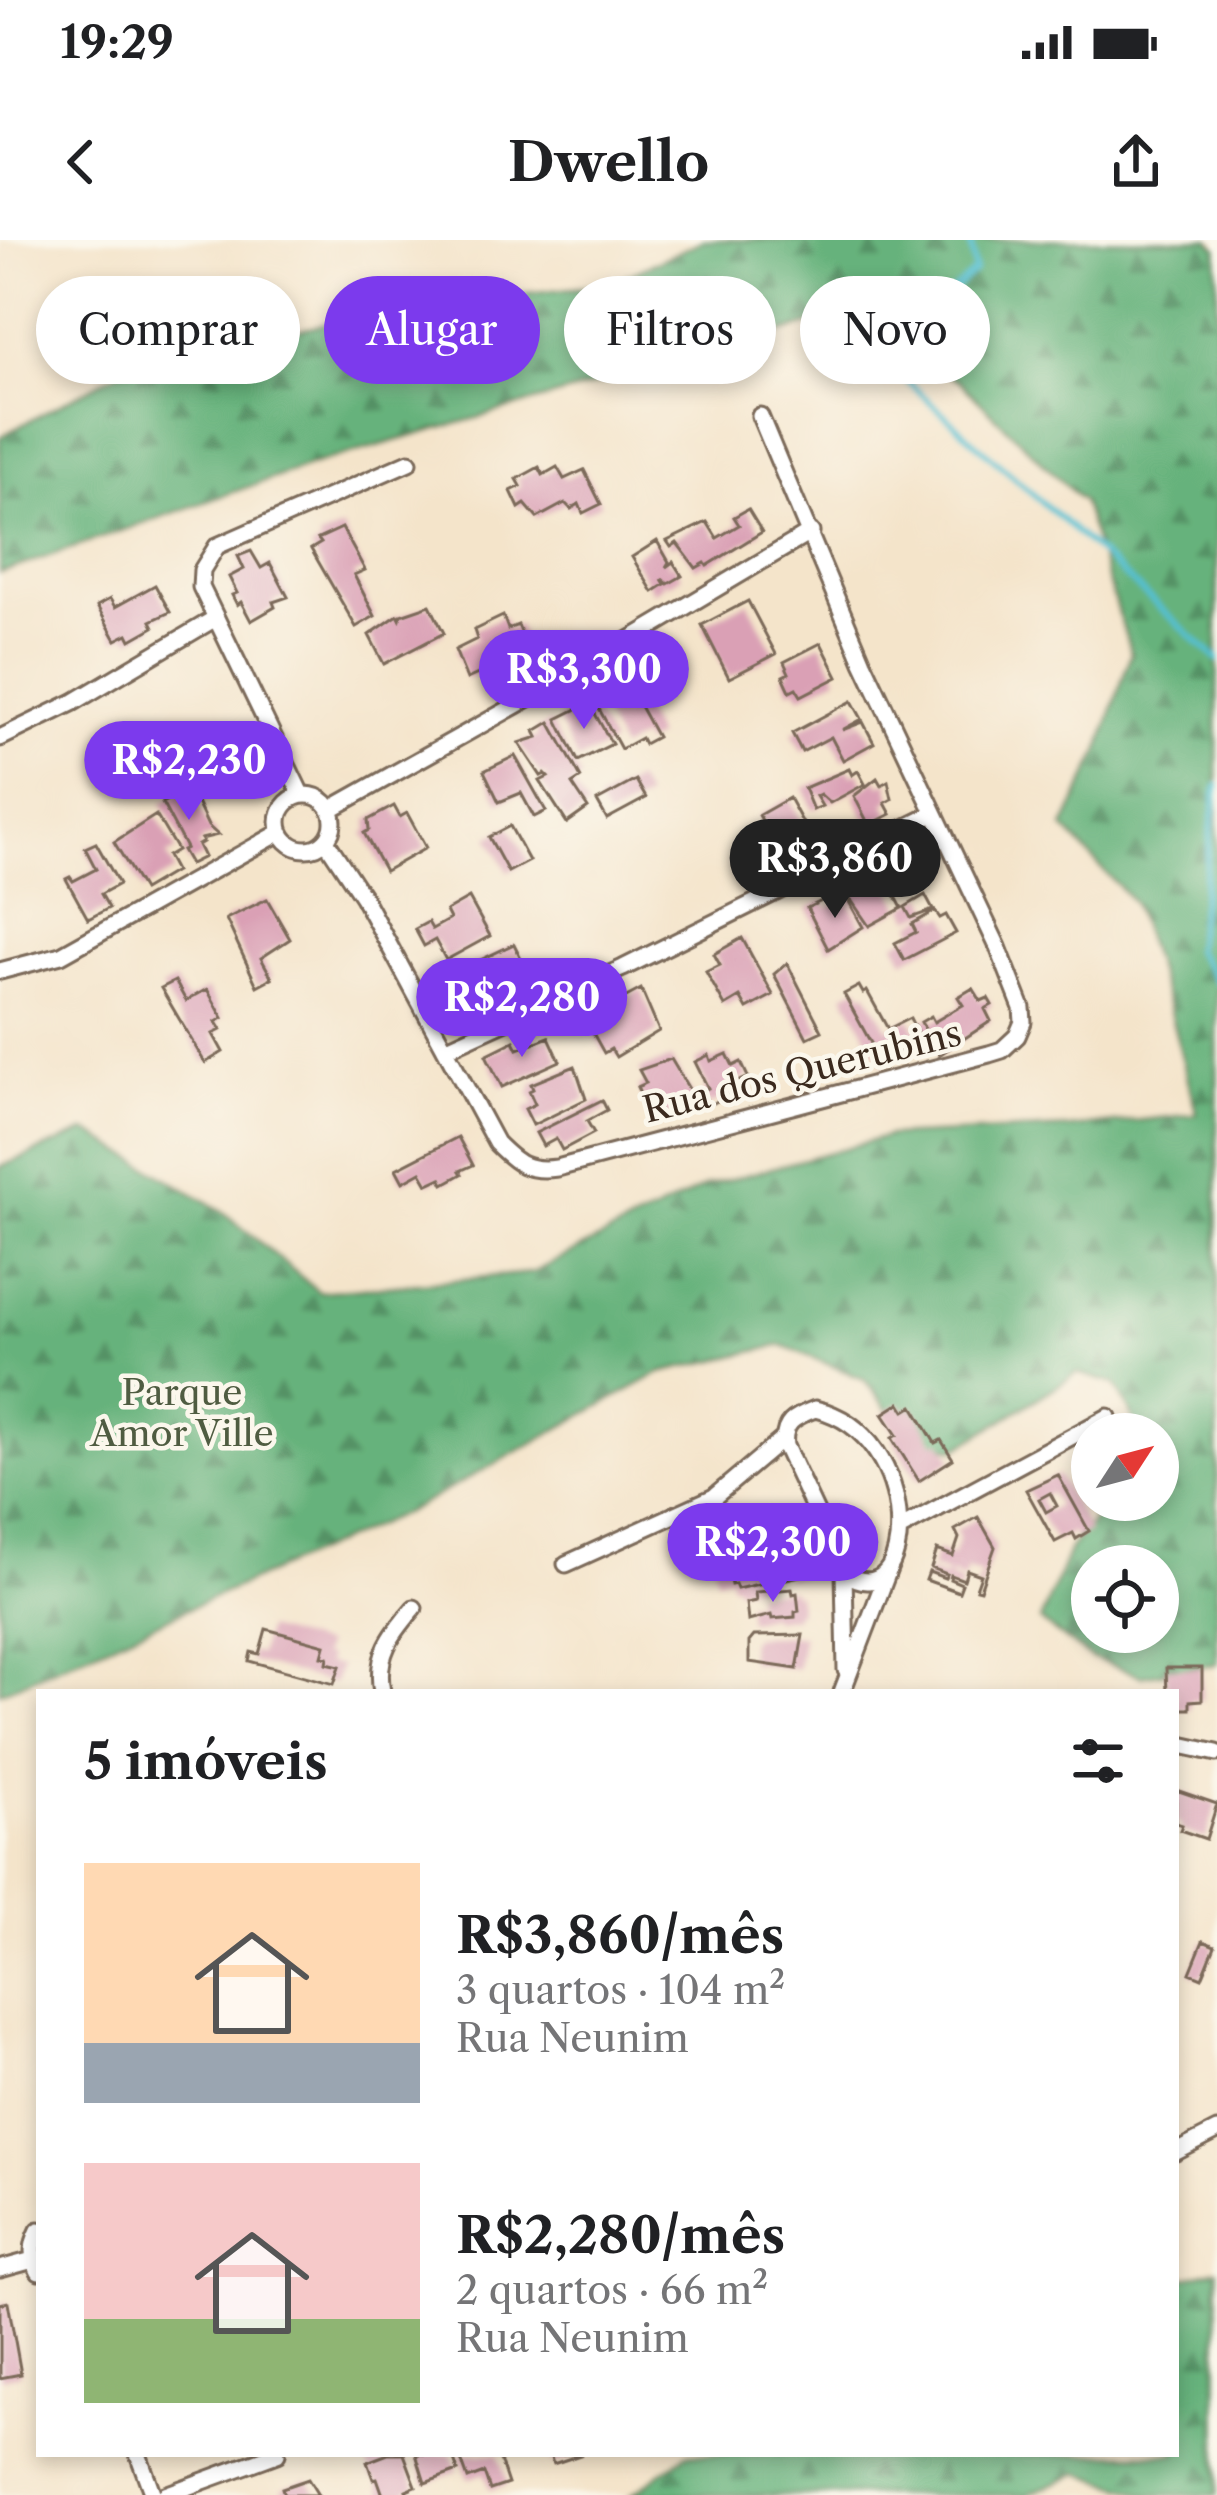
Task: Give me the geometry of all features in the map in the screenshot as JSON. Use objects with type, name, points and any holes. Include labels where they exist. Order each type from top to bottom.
[{"type":"street","name":"Rua dos Querubins","points":[[326,841],[363,897],[496,1143],[516,1164],[542,1170],[1002,1049],[1017,1036],[1022,1008],[998,947],[863,662],[760,416]]},
{"type":"street","points":[[301,794],[214,620],[201,587],[202,570],[217,546],[409,462]]},
{"type":"street","points":[[331,809],[811,532]]},
{"type":"street","points":[[0,738],[74,702],[214,620]]},
{"type":"street","points":[[301,794],[319,796],[331,809],[334,826],[326,841],[315,848],[302,849],[281,832],[280,816],[287,802],[301,794]]},
{"type":"street","points":[[445,1048],[623,968],[933,814]]},
{"type":"street","points":[[0,971],[61,955],[281,832]]},
{"type":"street","points":[[814,1409],[836,1414],[857,1428],[894,1484],[901,1528],[899,1546],[845,1685],[844,1572],[784,1438],[794,1417],[814,1409]]},
{"type":"street","points":[[566,1564],[714,1497],[784,1438]]},
{"type":"street","points":[[901,1528],[1071,1438]]},
{"type":"street","points":[[844,1572],[864,1582],[890,1566]]},
{"type":"street","points":[[382,1689],[380,1658],[391,1634],[414,1608]]},
{"type":"street","points":[[1179,1745],[1217,1753]]},
{"type":"street","points":[[1179,2150],[1217,2131]]},
{"type":"street","points":[[0,2269],[36,2266],[32,2245],[36,2236]]},
{"type":"street","points":[[139,2457],[154,2495]]},
{"type":"street","points":[[165,2495],[270,2457]]},
{"type":"green space","name":"Parque Amor Ville","points":[[704,240],[1210,240],[1217,248],[1217,1664],[1142,1676],[1084,1653],[1179,1653],[1179,1545],[1073,1545],[1092,1521],[1179,1521],[1179,1413],[1131,1413],[1115,1384],[1078,1373],[956,1449],[912,1440],[864,1379],[782,1345],[660,1373],[411,1510],[0,1692],[0,1167],[87,1131],[221,1210],[319,1292],[532,1273],[706,1186],[889,1136],[1070,1128],[1197,1114],[1170,1012],[1133,902],[1064,828],[1099,752],[1131,653],[1082,501],[962,384],[990,384],[990,276],[800,276],[800,327],[776,334],[776,276],[625,276]]},
{"type":"green space","name":"Parque Amor Ville","points":[[564,289],[564,384],[598,384],[317,463],[0,573],[0,437],[97,384],[300,384],[300,329],[324,324],[324,384],[540,384],[540,292]]},
{"type":"green space","name":"Parque Amor Ville","points":[[1071,1548],[1071,1643],[1040,1621]]},
{"type":"green space","points":[[1217,2269],[1217,2495],[1147,2495],[1080,2473],[1026,2495],[631,2495],[683,2457],[1179,2457],[1179,2279]]},
{"type":"building","points":[[539,467],[543,475],[557,467],[564,479],[584,470],[601,504],[583,513],[579,504],[571,509],[565,503],[537,518],[525,504],[519,508],[511,491],[521,486],[517,479]]},
{"type":"building","points":[[748,509],[762,532],[707,566],[696,568],[677,543],[671,547],[667,541],[707,522],[717,538],[739,525],[734,517]]},
{"type":"building","points":[[342,528],[365,570],[354,575],[375,616],[356,627],[311,549],[321,543],[318,539]]},
{"type":"building","points":[[657,541],[669,562],[666,567],[673,562],[682,576],[668,584],[662,579],[665,584],[653,592],[632,557]]},
{"type":"building","points":[[251,551],[261,568],[270,563],[288,597],[273,602],[275,607],[251,621],[232,595],[237,593],[229,577],[244,569],[238,556]]},
{"type":"building","points":[[155,585],[170,612],[151,621],[154,627],[131,640],[128,634],[116,640],[97,606],[110,599],[115,607]]},
{"type":"building","points":[[748,601],[776,654],[729,678],[702,625]]},
{"type":"building","points":[[430,605],[444,633],[384,664],[369,635],[398,615],[400,619]]},
{"type":"building","points":[[503,616],[508,629],[518,625],[526,644],[516,648],[525,669],[492,676],[489,669],[467,679],[455,650],[477,639],[474,630]]},
{"type":"building","points":[[821,643],[838,677],[801,696],[796,688],[790,691],[783,676],[789,673],[784,662]]},
{"type":"building","points":[[625,679],[657,737],[644,744],[641,738],[621,749],[593,698]]},
{"type":"building","points":[[852,701],[862,719],[842,730],[863,722],[874,743],[843,760],[831,737],[802,752],[792,733]]},
{"type":"building","points":[[589,703],[612,744],[578,761],[557,719]]},
{"type":"building","points":[[550,722],[581,778],[572,784],[588,808],[567,823],[540,781],[548,777],[541,776],[519,743],[538,737],[535,731]]},
{"type":"building","points":[[515,756],[546,811],[534,817],[521,793],[499,802],[484,771]]},
{"type":"building","points":[[849,769],[852,775],[858,771],[865,784],[830,803],[816,796],[822,806],[813,810],[804,788]]},
{"type":"building","points":[[877,778],[881,785],[888,781],[892,799],[885,803],[891,814],[869,825],[854,796]]},
{"type":"building","points":[[636,780],[646,798],[607,819],[597,801]]},
{"type":"building","points":[[190,788],[208,826],[218,835],[201,839],[198,845],[204,857],[190,864],[162,803]]},
{"type":"building","points":[[789,798],[805,827],[775,844],[759,815]]},
{"type":"building","points":[[394,806],[400,817],[407,813],[426,848],[385,871],[364,833],[369,830],[368,820]]},
{"type":"building","points":[[156,815],[177,850],[167,856],[175,871],[143,890],[114,842]]},
{"type":"building","points":[[510,826],[529,861],[508,872],[489,837]]},
{"type":"building","points":[[96,843],[119,884],[101,894],[109,908],[88,919],[66,879],[73,881],[96,869],[85,848]]},
{"type":"building","points":[[882,871],[902,908],[869,926],[845,891]]},
{"type":"building","points":[[925,895],[933,910],[911,918],[905,907]]},
{"type":"building","points":[[469,898],[490,936],[446,960],[435,940],[424,946],[415,929],[428,922],[432,929],[450,919],[446,911]]},
{"type":"building","points":[[847,898],[863,927],[828,949],[807,908],[824,900],[828,908]]},
{"type":"building","points":[[267,899],[290,939],[261,958],[272,978],[257,986],[226,919]]},
{"type":"building","points":[[935,911],[940,918],[946,915],[956,933],[904,960],[895,943],[916,932],[912,924]]},
{"type":"building","points":[[742,938],[773,995],[747,1009],[740,997],[725,1006],[706,972],[720,965],[714,954]]},
{"type":"building","points":[[514,944],[527,970],[484,989],[472,964]]},
{"type":"building","points":[[787,963],[822,1031],[807,1038],[774,974]]},
{"type":"building","points":[[175,981],[186,1001],[207,989],[223,1018],[216,1022],[221,1030],[213,1034],[223,1052],[205,1063],[161,988]]},
{"type":"building","points":[[859,986],[863,993],[867,991],[888,1029],[910,1018],[920,1038],[900,1049],[903,1055],[883,1065],[844,994]]},
{"type":"building","points":[[973,988],[981,1001],[988,998],[992,1005],[985,1009],[991,1021],[939,1055],[921,1022],[931,1016],[934,1022],[963,1005],[958,997]]},
{"type":"building","points":[[641,989],[659,1031],[616,1057],[611,1049],[604,1053],[584,1017],[606,1005],[614,1020],[622,1011],[617,1002]]},
{"type":"building","points":[[549,1037],[560,1061],[502,1087],[486,1055],[514,1041],[518,1049]]},
{"type":"building","points":[[727,1054],[733,1066],[741,1062],[748,1077],[739,1081],[743,1089],[709,1105],[702,1091],[708,1088],[695,1062]]},
{"type":"building","points":[[671,1059],[695,1099],[663,1118],[656,1105],[647,1109],[637,1087],[646,1083],[639,1070]]},
{"type":"building","points":[[575,1066],[586,1099],[533,1125],[525,1109],[535,1104],[531,1084]]},
{"type":"building","points":[[602,1100],[607,1110],[587,1121],[594,1133],[562,1150],[556,1139],[543,1146],[536,1133]]},
{"type":"building","points":[[458,1137],[473,1165],[462,1174],[444,1184],[441,1178],[428,1184],[421,1172],[403,1182],[396,1169]]},
{"type":"building","points":[[900,1403],[905,1411],[913,1406],[935,1443],[941,1440],[953,1459],[919,1481],[883,1414]]},
{"type":"building","points":[[1058,1475],[1071,1498],[1071,1521],[1083,1521],[1089,1531],[1076,1539],[1073,1533],[1055,1542],[1026,1490]],"holes":[[[1050,1493],[1057,1506],[1046,1512],[1039,1499]]]},
{"type":"building","points":[[978,1517],[995,1547],[980,1590],[976,1589],[981,1575],[967,1570],[964,1580],[951,1575],[950,1579],[962,1584],[959,1592],[926,1580],[929,1572],[945,1578],[947,1574],[931,1568],[937,1550],[953,1556],[959,1538],[955,1530]]},
{"type":"building","points":[[781,1534],[783,1549],[799,1545],[804,1552],[809,1574],[787,1579],[786,1573],[761,1574],[763,1583],[737,1589],[729,1576],[716,1579],[713,1567],[718,1563],[741,1558],[741,1550]]},
{"type":"building","points":[[792,1589],[799,1611],[795,1617],[772,1619],[771,1615],[748,1621],[746,1603],[756,1601],[755,1592]]},
{"type":"building","points":[[266,1629],[325,1645],[322,1656],[328,1657],[327,1663],[340,1666],[334,1684],[249,1661],[251,1652],[259,1654]]},
{"type":"building","points":[[803,1635],[797,1669],[749,1662],[749,1642],[754,1636]]},
{"type":"building","points":[[1166,1668],[1202,1668],[1202,1700],[1190,1701],[1190,1709],[1179,1709],[1179,1689],[1167,1689]]},
{"type":"building","points":[[1179,1791],[1217,1804],[1206,1839],[1180,1830]]},
{"type":"building","points":[[1203,1941],[1215,1946],[1202,1978],[1190,1973]]},
{"type":"building","points":[[8,2302],[21,2374],[0,2378],[0,2304]]},
{"type":"building","points":[[405,2457],[416,2486],[406,2490],[408,2495],[383,2495],[367,2462]]},
{"type":"building","points":[[417,2457],[453,2457],[458,2471],[425,2483]]},
{"type":"building","points":[[460,2457],[499,2457],[508,2484],[490,2490],[484,2473],[468,2479]]},
{"type":"building","points":[[308,2479],[318,2495],[284,2495],[282,2488]]},
{"type":"waterway","points":[[970,240],[975,271],[879,356],[1217,659]]},
{"type":"waterway","points":[[1217,786],[1195,950],[1217,982]]}]
